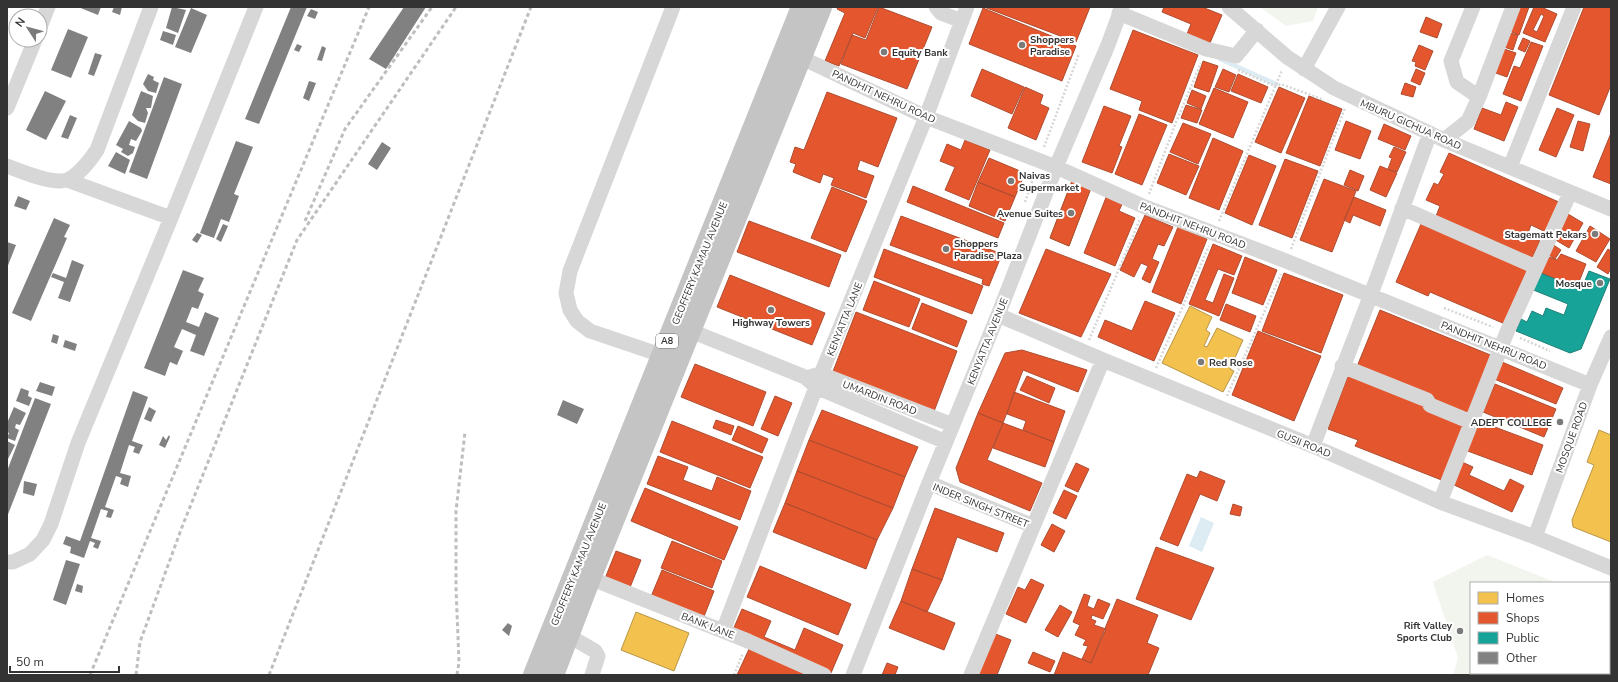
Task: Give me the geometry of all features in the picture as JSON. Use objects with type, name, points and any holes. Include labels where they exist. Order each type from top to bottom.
[{"type":"highway","name":"GEOFFERY KAMAU AVENUE","points":[[534,675],[661,355],[802,7]]},
{"type":"highway","name":"GEOFFERY KAMAU AVENUE","points":[[554,675],[590,578],[821,7]]},
{"type":"street","points":[[66,180],[88,162],[97,150],[151,7]]},
{"type":"street","points":[[7,562],[13,562],[30,554],[43,540],[48,530],[78,443],[256,7]]},
{"type":"street","points":[[661,355],[590,330],[577,321],[570,310],[566,293],[570,271],[673,7]]},
{"type":"street","points":[[936,7],[941,13],[965,14]]},
{"type":"street","name":"MBURU GICHUA ROAD","points":[[1229,7],[1287,57],[1334,88],[1346,106],[1430,133],[1611,209]]},
{"type":"street","points":[[1304,69],[1338,7]]},
{"type":"street","points":[[1473,7],[1451,61],[1457,82],[1479,97]]},
{"type":"street","points":[[1444,140],[1468,121],[1479,97],[1513,7]]},
{"type":"street","points":[[1510,167],[1574,7]]},
{"type":"street","points":[[1120,10],[1206,49],[1236,56],[1257,30]]},
{"type":"street","name":"KENYATTA AVENUE","points":[[854,675],[929,483],[998,315],[1056,167],[1108,45],[1120,10]]},
{"type":"street","name":"KENYATTA LANE","points":[[723,631],[814,379],[926,117],[965,14]]},
{"type":"street","points":[[7,108],[31,48]]},
{"type":"street","name":"PANDHIT NEHRU ROAD","points":[[800,57],[926,117],[1056,167],[1145,207],[1286,261],[1370,297],[1501,348],[1590,385]]},
{"type":"street","points":[[1313,446],[1342,366],[1370,297],[1430,133]]},
{"type":"street","points":[[7,166],[49,180],[66,180],[171,218]]},
{"type":"street","points":[[1440,502],[1501,348],[1570,193]]},
{"type":"street","points":[[1402,208],[1536,267]]},
{"type":"street","name":"GUSII ROAD","points":[[998,315],[1151,380],[1313,446],[1440,502],[1535,537],[1611,568]]},
{"type":"street","name":"UMARDIN ROAD","points":[[691,331],[814,379],[953,424]]},
{"type":"street","name":"MOSQUE ROAD","points":[[1535,537],[1590,385],[1611,338]]},
{"type":"street","points":[[971,675],[1103,360]]},
{"type":"street","points":[[1342,366],[1427,400],[1430,405],[1471,422]]},
{"type":"street","name":"UMARDIN ROAD","points":[[814,379],[946,442]]},
{"type":"street","name":"INDER SINGH STREET","points":[[929,483],[1033,526]]},
{"type":"street","name":"BANK LANE","points":[[590,578],[748,641],[824,675]]},
{"type":"street","points":[[569,636],[595,651],[598,656],[592,675]]},
{"type":"path","points":[[1085,352],[1145,207],[1176,122],[1206,49]]},
{"type":"path","points":[[1023,209],[1039,161],[1079,54]]},
{"type":"path","points":[[1151,380],[1215,233],[1287,57]]},
{"type":"path","points":[[1237,70],[1275,86],[1281,84],[1328,102]]},
{"type":"path","points":[[1222,409],[1286,261],[1346,106]]},
{"type":"path","points":[[734,675],[748,641]]},
{"type":"shaded area","points":[[1260,7],[1318,7],[1313,21],[1286,26]]},
{"type":"shaded area","points":[[1201,517],[1214,523],[1202,552],[1189,546]]},
{"type":"shaded area","name":"Rift Valley Sports Club","points":[[1487,555],[1554,582],[1470,582],[1470,674],[1610,674],[1610,604],[1611,675],[1453,675],[1458,658],[1433,582]]},
{"type":"building: Homes","name":"Avenue Suites","points":[[1072,181],[1091,188],[1069,246],[1050,238]]},
{"type":"building: Homes","points":[[1190,306],[1212,317],[1206,330],[1210,333],[1204,346],[1207,347],[1217,328],[1243,340],[1230,369],[1234,371],[1223,392],[1162,363]]},
{"type":"building: Homes","points":[[1599,430],[1611,435],[1611,542],[1573,527],[1572,520],[1594,465],[1587,462]]},
{"type":"building: Homes","points":[[636,612],[689,633],[674,671],[621,650]]},
{"type":"building: Shops","points":[[838,7],[878,7],[865,38],[853,33],[839,66],[825,61],[845,13],[837,9]]},
{"type":"building: Shops","name":"Equity Bank","points":[[879,7],[932,27],[907,89],[841,64],[852,35],[866,40]]},
{"type":"building: Shops","points":[[984,7],[1090,7],[1076,42]]},
{"type":"building: Shops","points":[[1164,7],[1202,7],[1222,15],[1210,43],[1187,34],[1191,24],[1162,12]]},
{"type":"building: Shops","points":[[1515,7],[1529,7],[1519,35],[1507,30]]},
{"type":"building: Shops","points":[[1534,7],[1541,7],[1557,14],[1545,42],[1523,33]],"holes":[[[1541,14],[1544,16],[1537,32],[1533,30]]]},
{"type":"building: Shops","points":[[1584,7],[1611,7],[1611,85],[1599,115],[1549,95]]},
{"type":"building: Shops","name":"Shoppers Paradise","points":[[983,8],[1076,46],[1062,81],[969,44]]},
{"type":"building: Shops","points":[[1426,17],[1442,24],[1437,38],[1420,32]]},
{"type":"building: Shops","points":[[1133,30],[1198,55],[1172,123],[1139,110],[1142,101],[1110,89]]},
{"type":"building: Shops","points":[[1506,32],[1518,35],[1513,50],[1501,46]]},
{"type":"building: Shops","points":[[1523,38],[1530,41],[1525,52],[1518,49]]},
{"type":"building: Shops","points":[[1531,42],[1543,46],[1521,101],[1503,94],[1514,66],[1520,68]]},
{"type":"building: Shops","points":[[1419,45],[1433,51],[1425,70],[1415,66],[1416,62],[1412,61]]},
{"type":"building: Shops","points":[[1498,47],[1516,53],[1507,77],[1490,71]]},
{"type":"building: Shops","points":[[1203,61],[1218,66],[1209,92],[1194,87]]},
{"type":"building: Shops","points":[[982,69],[1024,87],[1012,114],[971,96]]},
{"type":"building: Shops","points":[[1223,69],[1236,75],[1229,92],[1215,87]]},
{"type":"building: Shops","points":[[1416,69],[1425,73],[1420,85],[1411,81]]},
{"type":"building: Shops","points":[[1238,74],[1268,87],[1261,103],[1231,91]]},
{"type":"building: Shops","points":[[1405,83],[1416,87],[1413,97],[1401,94]]},
{"type":"building: Shops","points":[[1025,87],[1043,95],[1040,104],[1049,108],[1036,140],[1008,128]]},
{"type":"building: Shops","points":[[1279,87],[1305,98],[1281,153],[1255,142]]},
{"type":"building: Shops","points":[[1214,88],[1248,102],[1233,138],[1199,124]]},
{"type":"building: Shops","points":[[1192,90],[1206,96],[1201,109],[1187,103]]},
{"type":"building: Shops","points":[[827,92],[897,118],[878,167],[860,160],[857,170],[874,176],[866,198],[831,185],[834,178],[823,174],[820,183],[793,172],[796,164],[790,162],[795,147],[804,150]]},
{"type":"building: Shops","points":[[1309,96],[1342,109],[1320,166],[1286,153]]},
{"type":"building: Shops","points":[[1506,102],[1518,107],[1504,141],[1474,129],[1482,108],[1501,115]]},
{"type":"building: Shops","points":[[1186,105],[1202,110],[1197,123],[1181,118]]},
{"type":"building: Shops","points":[[1104,106],[1131,116],[1119,146],[1122,147],[1112,173],[1082,162]]},
{"type":"building: Shops","points":[[1557,108],[1574,115],[1556,157],[1539,150]]},
{"type":"building: Shops","points":[[1139,114],[1167,125],[1142,185],[1115,174]]},
{"type":"building: Shops","points":[[1346,121],[1371,131],[1360,159],[1335,150]]},
{"type":"building: Shops","points":[[1578,121],[1590,124],[1583,151],[1570,147]]},
{"type":"building: Shops","points":[[1183,123],[1211,134],[1198,164],[1170,152]]},
{"type":"building: Shops","points":[[1384,124],[1411,136],[1405,150],[1378,139]]},
{"type":"building: Shops","points":[[1611,133],[1611,184],[1593,177]]},
{"type":"building: Shops","points":[[1213,138],[1243,151],[1219,210],[1189,198]]},
{"type":"building: Shops","points":[[965,140],[990,150],[969,200],[945,190],[955,167],[940,161],[947,144],[961,150]]},
{"type":"building: Shops","points":[[1394,147],[1406,152],[1397,172],[1388,169],[1392,158],[1389,157]]},
{"type":"building: Shops","points":[[1449,153],[1561,203],[1548,233],[1531,225],[1527,236],[1540,241],[1532,258],[1436,216],[1440,206],[1426,200],[1434,183],[1438,185],[1444,174],[1440,172]]},
{"type":"building: Shops","points":[[1169,154],[1199,166],[1186,195],[1157,183]]},
{"type":"building: Shops","points":[[1249,155],[1276,166],[1252,225],[1225,213]]},
{"type":"building: Shops","points":[[989,158],[1025,173],[1015,197],[978,182]]},
{"type":"building: Shops","points":[[1285,159],[1318,171],[1292,238],[1259,225]]},
{"type":"building: Shops","points":[[1380,166],[1397,173],[1386,197],[1370,190]]},
{"type":"building: Shops","points":[[1350,170],[1364,176],[1358,191],[1344,185]]},
{"type":"building: Shops","points":[[1324,179],[1356,191],[1332,252],[1300,240]]},
{"type":"building: Shops","name":"Avenue Suites","points":[[1072,181],[1091,188],[1069,246],[1050,238]]},
{"type":"building: Shops","points":[[978,182],[1015,197],[1005,221],[969,206]]},
{"type":"building: Shops","points":[[913,186],[1004,223],[998,238],[907,202]]},
{"type":"building: Shops","points":[[832,187],[867,201],[846,252],[811,238]]},
{"type":"building: Shops","points":[[1107,195],[1123,202],[1119,211],[1135,218],[1115,266],[1084,253]]},
{"type":"building: Shops","points":[[1354,197],[1386,210],[1380,226],[1353,215],[1350,223],[1344,220]]},
{"type":"building: Shops","points":[[1568,214],[1583,223],[1569,248],[1554,239]]},
{"type":"building: Shops","points":[[1145,215],[1173,227],[1164,246],[1158,244],[1152,259],[1159,262],[1150,283],[1142,279],[1148,266],[1141,263],[1134,277],[1120,270]]},
{"type":"building: Shops","name":"Shoppers Paradise Plaza","points":[[901,216],[1002,254],[989,286],[982,284],[983,279],[890,245]]},
{"type":"building: Shops","points":[[749,221],[841,255],[829,287],[737,252]]},
{"type":"building: Shops","points":[[1421,224],[1529,270],[1505,324],[1430,292],[1428,296],[1396,282]]},
{"type":"building: Shops","points":[[1590,226],[1610,239],[1596,262],[1576,251]]},
{"type":"building: Shops","points":[[1178,227],[1207,239],[1181,304],[1152,292]]},
{"type":"building: Shops","points":[[1213,244],[1242,256],[1234,275],[1218,269],[1205,300],[1213,303],[1224,274],[1234,278],[1219,316],[1189,304]]},
{"type":"building: Shops","points":[[1552,244],[1561,250],[1555,259],[1546,253]]},
{"type":"building: Shops","points":[[884,249],[983,286],[972,314],[874,277]]},
{"type":"building: Shops","points":[[1046,249],[1111,274],[1081,337],[1019,313]]},
{"type":"building: Shops","points":[[1608,249],[1611,251],[1611,268],[1608,274],[1597,267]]},
{"type":"building: Shops","points":[[1561,254],[1586,264],[1577,287],[1538,272],[1544,255],[1557,260]]},
{"type":"building: Shops","points":[[1245,257],[1277,270],[1263,305],[1232,293]]},
{"type":"building: Shops","points":[[1284,273],[1343,295],[1321,353],[1262,331]]},
{"type":"building: Shops","name":"Highway Towers","points":[[730,275],[825,313],[812,345],[717,307]]},
{"type":"building: Shops","points":[[874,281],[920,299],[909,327],[863,310]]},
{"type":"building: Shops","points":[[1145,301],[1175,313],[1154,361],[1098,337],[1105,320],[1132,331]]},
{"type":"building: Shops","points":[[922,303],[967,321],[957,347],[912,329]]},
{"type":"building: Shops","points":[[1226,304],[1256,316],[1250,332],[1220,320]]},
{"type":"building: Shops","points":[[1380,310],[1493,356],[1468,417],[1356,369]]},
{"type":"building: Shops","points":[[856,312],[957,351],[933,414],[832,374]]},
{"type":"building: Shops","points":[[1258,331],[1321,356],[1294,421],[1232,395]]},
{"type":"building: Shops","points":[[1022,350],[1087,370],[1078,392],[1023,370],[1003,423],[978,413],[1005,353]]},
{"type":"building: Shops","points":[[1502,362],[1563,388],[1556,404],[1494,379]]},
{"type":"building: Shops","points":[[695,364],[766,392],[753,426],[681,397]]},
{"type":"building: Shops","points":[[1349,373],[1467,422],[1444,481],[1355,446],[1358,440],[1328,429]]},
{"type":"building: Shops","points":[[1027,376],[1055,388],[1049,403],[1020,390]]},
{"type":"building: Shops","points":[[1495,384],[1556,409],[1544,437],[1483,412]]},
{"type":"building: Shops","points":[[1014,392],[1065,411],[1054,442],[1023,430],[1026,421],[1007,414]]},
{"type":"building: Shops","points":[[775,396],[792,403],[778,436],[761,429]]},
{"type":"building: Shops","points":[[822,410],[918,447],[905,477],[809,440]]},
{"type":"building: Shops","points":[[978,413],[1003,423],[987,460],[1042,483],[1030,511],[960,482],[956,468]]},
{"type":"building: Shops","points":[[716,420],[734,426],[731,435],[713,428]]},
{"type":"building: Shops","points":[[1476,420],[1543,445],[1532,475],[1465,450]]},
{"type":"building: Shops","points":[[672,421],[763,457],[750,488],[660,452]]},
{"type":"building: Shops","points":[[1003,423],[1054,442],[1045,467],[993,448]]},
{"type":"building: Shops","points":[[738,426],[768,439],[762,453],[732,440]]},
{"type":"building: Shops","points":[[809,440],[905,477],[893,508],[797,471]]},
{"type":"building: Shops","points":[[658,456],[688,467],[683,480],[712,491],[717,477],[751,491],[740,520],[647,484]]},
{"type":"building: Shops","points":[[1462,462],[1473,467],[1469,475],[1504,491],[1510,479],[1524,486],[1512,512],[1452,484]]},
{"type":"building: Shops","points":[[1076,463],[1089,469],[1078,492],[1065,486]]},
{"type":"building: Shops","points":[[797,471],[893,508],[877,540],[785,503]]},
{"type":"building: Shops","points":[[1200,471],[1225,481],[1217,501],[1200,494],[1178,546],[1160,539],[1187,474],[1197,478]]},
{"type":"building: Shops","points":[[645,488],[738,527],[724,560],[631,521]]},
{"type":"building: Shops","points":[[1064,490],[1077,496],[1066,519],[1053,513]]},
{"type":"building: Shops","points":[[785,503],[877,540],[866,569],[773,532]]},
{"type":"building: Shops","points":[[1233,504],[1242,507],[1240,516],[1230,514]]},
{"type":"building: Shops","points":[[935,508],[1004,533],[997,552],[957,537],[942,580],[912,569]]},
{"type":"building: Shops","points":[[1052,524],[1065,531],[1054,552],[1041,545]]},
{"type":"building: Shops","points":[[672,541],[722,561],[712,588],[661,568]]},
{"type":"building: Shops","points":[[1156,547],[1214,568],[1191,620],[1136,599]]},
{"type":"building: Shops","points":[[616,551],[641,560],[629,590],[604,581]]},
{"type":"building: Shops","points":[[760,566],[851,604],[838,635],[747,597]]},
{"type":"building: Shops","points":[[912,569],[942,580],[927,612],[901,601]]},
{"type":"building: Shops","points":[[662,570],[714,591],[703,619],[650,599]]},
{"type":"building: Shops","points":[[1031,579],[1044,585],[1026,623],[1006,614],[1018,587],[1025,590]]},
{"type":"building: Shops","points":[[1084,594],[1090,596],[1087,606],[1094,609],[1098,599],[1110,604],[1103,619],[1092,615],[1091,619],[1096,621],[1094,625],[1106,629],[1091,663],[1082,659],[1088,646],[1083,645],[1086,640],[1075,635],[1080,625],[1073,622]]},
{"type":"building: Shops","points":[[1117,599],[1158,615],[1147,643],[1159,648],[1148,675],[1054,675],[1063,652],[1091,663]]},
{"type":"building: Shops","points":[[901,601],[955,623],[944,650],[889,628]]},
{"type":"building: Shops","points":[[1060,605],[1072,612],[1058,637],[1045,630]]},
{"type":"building: Shops","points":[[742,609],[771,621],[764,637],[795,650],[804,628],[843,645],[831,673],[732,632]]},
{"type":"building: Shops","points":[[993,633],[1011,640],[997,675],[977,675]]},
{"type":"building: Shops","points":[[749,649],[810,675],[737,675]]},
{"type":"building: Shops","points":[[1033,652],[1055,661],[1050,672],[1028,663]]},
{"type":"building: Shops","points":[[887,663],[898,667],[895,675],[882,675]]},
{"type":"building: Public","points":[[1589,271],[1610,279],[1581,349],[1570,353],[1516,331],[1521,319],[1527,322],[1532,311],[1543,316],[1546,308],[1564,315],[1568,304],[1531,289],[1538,272],[1581,290]]},
{"type":"building: Other","points":[[78,7],[101,7],[98,15]]},
{"type":"building: Other","points":[[114,7],[122,7],[120,15],[112,12]]},
{"type":"building: Other","points":[[172,7],[186,10],[178,33],[166,28]]},
{"type":"building: Other","points":[[291,7],[307,7],[259,124],[245,119]]},
{"type":"building: Other","points":[[404,7],[426,7],[386,69],[369,59]]},
{"type":"building: Other","points":[[191,8],[207,15],[191,53],[175,47]]},
{"type":"building: Other","points":[[311,9],[318,12],[315,19],[307,16]]},
{"type":"building: Other","points":[[68,29],[88,37],[71,78],[51,70]]},
{"type":"building: Other","points":[[163,31],[176,35],[173,45],[160,40]]},
{"type":"building: Other","points":[[297,44],[302,46],[299,52],[294,50]]},
{"type":"building: Other","points":[[322,46],[326,48],[322,61],[317,60]]},
{"type":"building: Other","points":[[95,53],[102,55],[94,76],[88,74]]},
{"type":"building: Other","points":[[148,74],[154,77],[153,80],[159,83],[156,93],[148,91],[143,84]]},
{"type":"building: Other","points":[[164,77],[182,84],[147,179],[129,172]]},
{"type":"building: Other","points":[[309,81],[316,83],[309,101],[303,98]]},
{"type":"building: Other","points":[[45,91],[66,101],[46,140],[26,130]]},
{"type":"building: Other","points":[[141,91],[153,96],[151,108],[146,108],[148,113],[145,123],[138,121],[132,115]]},
{"type":"building: Other","points":[[70,115],[77,118],[68,139],[61,137]]},
{"type":"building: Other","points":[[129,121],[141,128],[142,131],[136,141],[131,139],[129,145],[135,147],[133,153],[128,156],[121,152],[123,149],[116,145]]},
{"type":"building: Other","points":[[236,141],[253,147],[234,194],[239,196],[229,222],[221,219],[214,238],[200,233]]},
{"type":"building: Other","points":[[382,142],[391,148],[377,170],[368,164]]},
{"type":"building: Other","points":[[116,152],[130,160],[125,174],[108,166]]},
{"type":"building: Other","points":[[18,196],[30,201],[26,210],[14,206]]},
{"type":"building: Other","points":[[54,218],[70,225],[64,237],[67,238],[31,321],[12,313]]},
{"type":"building: Other","points":[[223,224],[228,226],[221,242],[216,239]]},
{"type":"building: Other","points":[[197,233],[202,235],[197,243],[192,240]]},
{"type":"building: Other","points":[[7,242],[16,245],[7,268]]},
{"type":"building: Other","points":[[72,260],[84,265],[70,302],[58,298],[64,282],[51,277],[53,273],[66,278]]},
{"type":"building: Other","points":[[183,270],[204,278],[198,291],[204,294],[198,309],[192,307],[186,322],[199,327],[205,312],[219,318],[204,356],[190,351],[196,335],[182,329],[174,347],[183,351],[177,365],[170,362],[165,376],[144,368]]},
{"type":"building: Other","points":[[53,334],[59,336],[57,344],[51,342]]},
{"type":"building: Other","points":[[65,340],[77,344],[75,351],[63,347]]},
{"type":"building: Other","points":[[40,382],[55,387],[52,396],[36,391]]},
{"type":"building: Other","points":[[21,388],[29,391],[28,396],[32,398],[29,406],[16,401]]},
{"type":"building: Other","points":[[133,391],[148,397],[132,441],[143,445],[139,454],[133,452],[135,447],[129,445],[120,473],[131,476],[128,487],[120,484],[122,478],[116,476],[105,507],[114,510],[111,518],[106,517],[108,511],[101,509],[91,538],[101,541],[98,549],[93,547],[95,543],[90,541],[84,558],[70,553],[71,547],[63,544],[66,536],[80,541]]},
{"type":"building: Other","points":[[35,398],[51,404],[7,517],[7,471]]},
{"type":"building: Other","points":[[563,400],[584,409],[577,424],[557,415]]},
{"type":"building: Other","points":[[14,407],[26,413],[20,425],[16,424],[15,428],[19,430],[15,441],[7,438],[9,433],[7,432],[7,423]]},
{"type":"building: Other","points":[[149,407],[156,411],[151,422],[144,419]]},
{"type":"building: Other","points":[[169,435],[170,437],[165,448],[159,445],[163,436],[166,440]]},
{"type":"building: Other","points":[[7,441],[15,445],[8,459],[7,458]]},
{"type":"building: Other","points":[[24,481],[37,484],[34,496],[23,493]]},
{"type":"building: Other","points":[[66,560],[80,564],[66,605],[53,600]]},
{"type":"building: Other","points":[[77,584],[83,586],[82,593],[75,591]]},
{"type":"building: Other","points":[[508,623],[512,626],[509,636],[502,630]]},
{"type":"waterway","points":[[1220,59],[1276,84]]},
{"type":"railway","points":[[90,675],[369,7]]},
{"type":"railway","points":[[305,221],[345,129],[432,7]]},
{"type":"railway","points":[[136,675],[140,642],[182,527],[297,240],[456,7]]},
{"type":"railway","points":[[269,675],[531,7]]},
{"type":"railway","points":[[457,675],[459,662],[456,588],[456,511],[465,432]]},
{"type":"place","name":"Shoppers Paradise","points":[[1022,45]]},
{"type":"place","name":"Equity Bank","points":[[884,52]]},
{"type":"place","name":"Naivas Supermarket","points":[[1011,181]]},
{"type":"place","name":"Avenue Suites","points":[[1071,213]]},
{"type":"place","name":"Stagematt Pekars","points":[[1595,234]]},
{"type":"place","name":"Shoppers Paradise Plaza","points":[[946,249]]},
{"type":"place","name":"Mosque","points":[[1600,283]]},
{"type":"place","name":"Highway Towers","points":[[771,310]]},
{"type":"place","name":"Red Rose","points":[[1201,362]]},
{"type":"place","name":"ADEPT COLLEGE","points":[[1560,422]]},
{"type":"place","name":"Rift Valley Sports Club","points":[[1460,631]]}]
